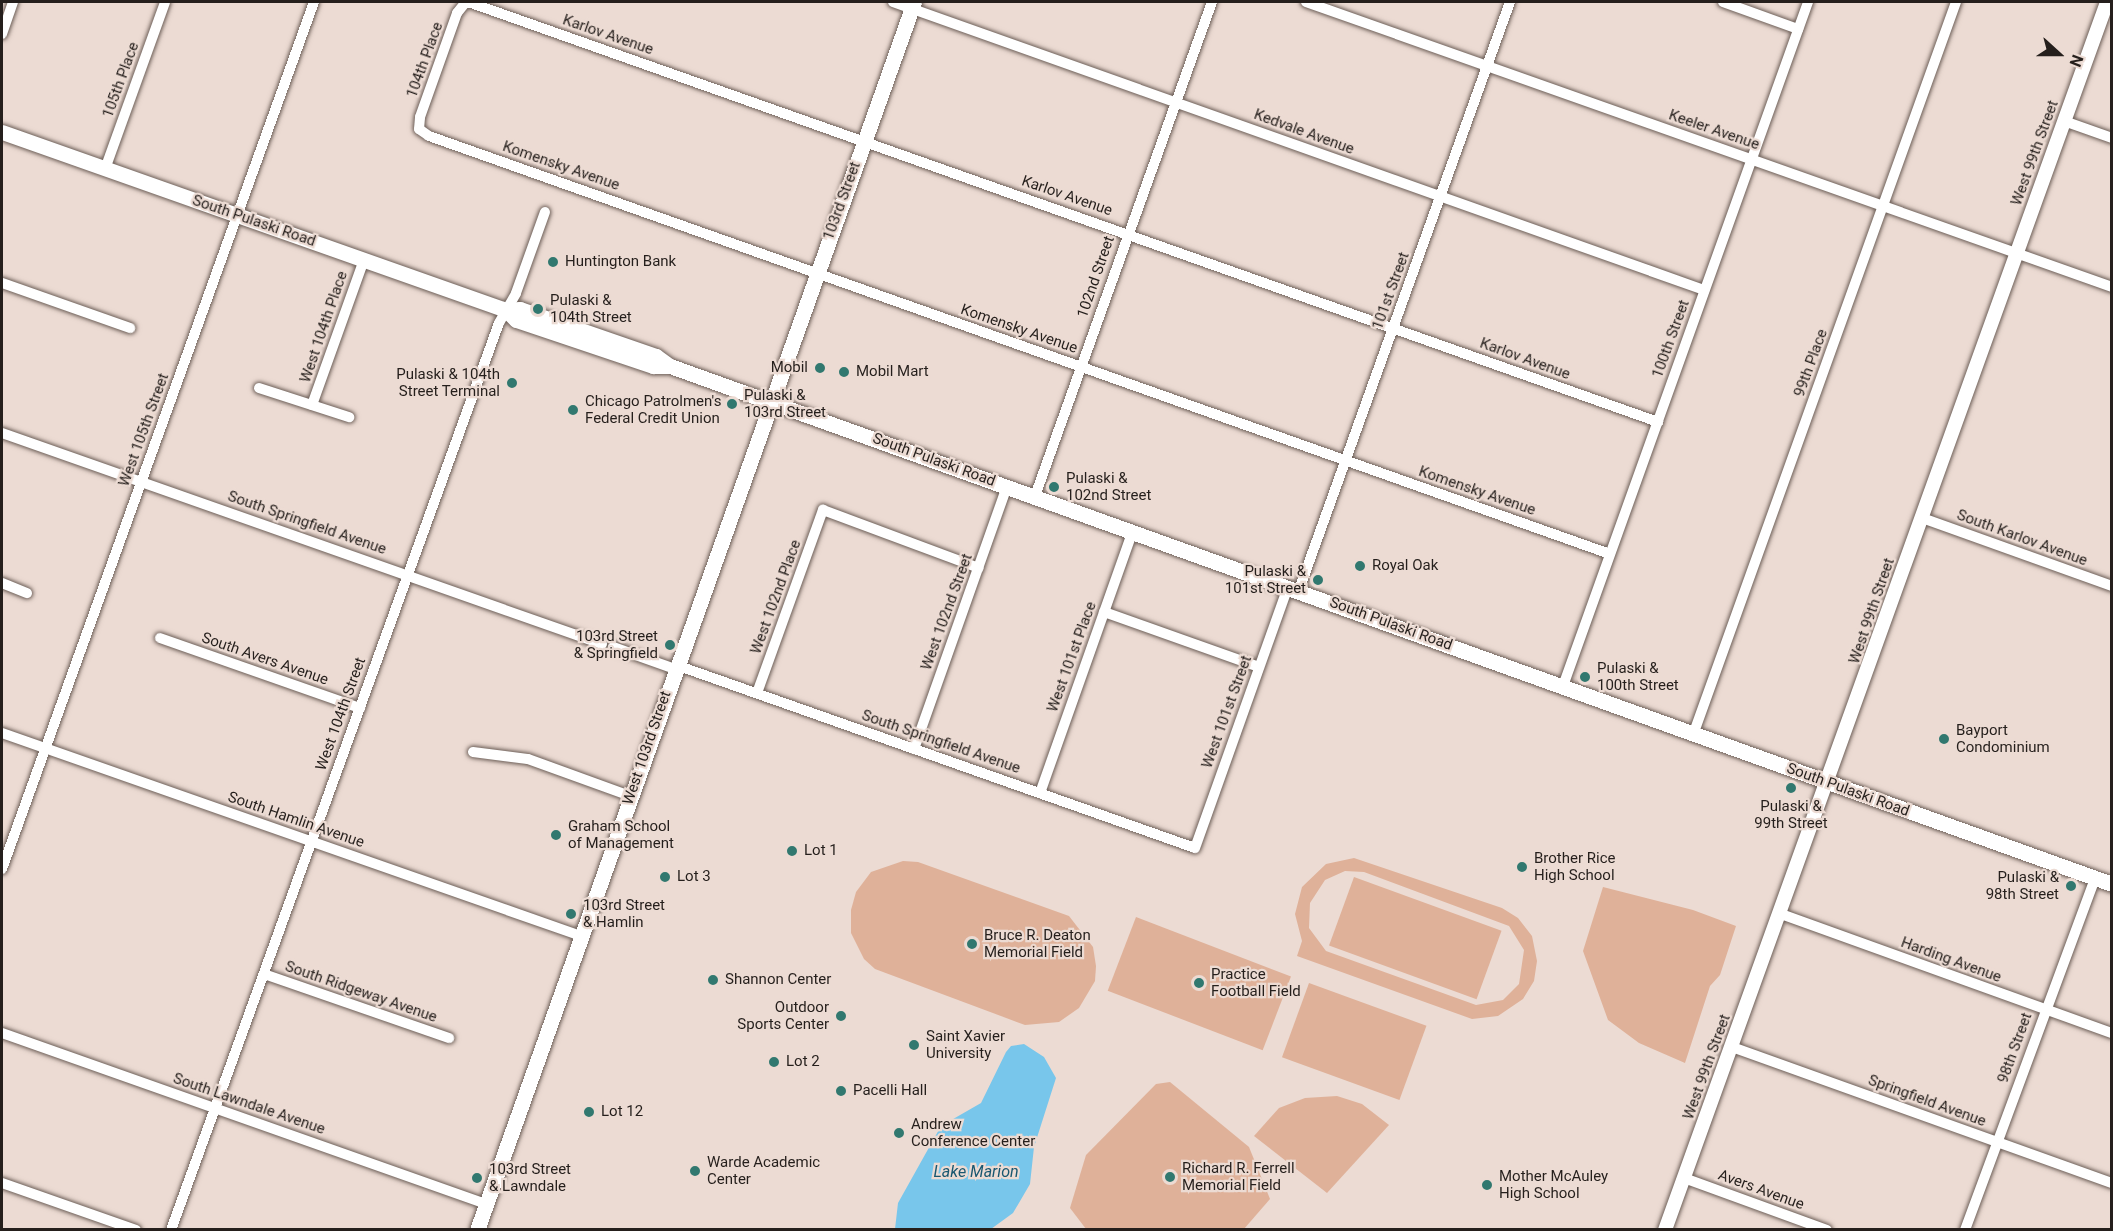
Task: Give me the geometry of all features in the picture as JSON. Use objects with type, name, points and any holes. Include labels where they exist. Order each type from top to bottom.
[{"type":"main road","name":"103rd Street","points":[[770,402],[913,5]]},
{"type":"main road","name":"South Pulaski Road","points":[[2,132],[506,310],[520,309],[656,356],[670,366],[2112,884]]},
{"type":"main road","name":"West 103rd Street","points":[[477,1230],[770,402]]},
{"type":"street","points":[[2,34],[13,2]]},
{"type":"street","name":"105th Place","points":[[105,169],[165,2]]},
{"type":"street","name":"West 105th Street","points":[[2,869],[314,2]]},
{"type":"street","name":"Kedvale Avenue","points":[[893,2],[913,5],[1175,102],[1704,290]]},
{"type":"street","name":"102nd Street","points":[[1035,496],[1212,2]]},
{"type":"street","name":"Keeler Avenue","points":[[1306,2],[2112,286]]},
{"type":"street","name":"101st Street","points":[[1294,589],[1346,460],[1510,2]]},
{"type":"street","points":[[1723,2],[1798,29]]},
{"type":"street","name":"100th Street","points":[[1563,686],[1808,2]]},
{"type":"street","name":"99th Place","points":[[1693,735],[1956,2]]},
{"type":"street","name":"West 99th Street","points":[[1665,1230],[1829,783],[2107,2]]},
{"type":"street","name":"104th Place","points":[[419,129],[442,55],[465,3]]},
{"type":"street","name":"Karlov Avenue","points":[[465,3],[864,140],[1658,422]]},
{"type":"street","points":[[2064,121],[2112,138]]},
{"type":"street","name":"Komensky Avenue","points":[[419,129],[816,273],[1611,554]]},
{"type":"street","name":"West 104th Street","points":[[171,1230],[408,574],[506,310],[546,212]]},
{"type":"street","name":"West 104th Place","points":[[312,405],[364,260]]},
{"type":"street","points":[[2,283],[130,328]]},
{"type":"street","points":[[259,388],[349,417]]},
{"type":"street","name":"South Springfield Avenue","points":[[2,433],[608,645],[757,693],[1195,848]]},
{"type":"street","name":"West 102nd Street","points":[[914,749],[1007,486]]},
{"type":"street","name":"West 102nd Place","points":[[757,693],[823,510],[979,568]]},
{"type":"street","name":"South Karlov Avenue","points":[[1922,518],[2112,585]]},
{"type":"street","name":"West 101st Place","points":[[1040,793],[1133,531]]},
{"type":"street","points":[[2,583],[27,592]]},
{"type":"street","name":"West 101st Street","points":[[1195,848],[1259,667],[1294,589]]},
{"type":"street","points":[[1104,612],[1259,667]]},
{"type":"street","name":"South Avers Avenue","points":[[160,638],[360,708]]},
{"type":"street","name":"South Hamlin Avenue","points":[[2,733],[581,936]]},
{"type":"street","points":[[474,752],[528,759],[630,796]]},
{"type":"street","name":"98th Street","points":[[1965,1230],[2095,878]]},
{"type":"street","name":"Harding Avenue","points":[[1781,914],[2112,1033]]},
{"type":"street","name":"South Ridgeway Avenue","points":[[264,974],[449,1038]]},
{"type":"street","name":"South Lawndale Avenue","points":[[2,1033],[486,1204]]},
{"type":"street","name":"Springfield Avenue","points":[[1732,1047],[2112,1183]]},
{"type":"street","name":"Avers Avenue","points":[[1684,1178],[1827,1230]]},
{"type":"street","points":[[2,1183],[136,1230]]},
{"type":"shaded area","points":[[1354,858],[1502,908],[1518,918],[1532,936],[1537,961],[1534,981],[1523,999],[1498,1016],[1472,1019],[1297,956],[1302,941],[1295,914],[1302,887],[1326,864]],"holes":[[[1345,871],[1364,872],[1509,926],[1524,950],[1519,984],[1503,1000],[1476,1005],[1326,951],[1309,928],[1310,903],[1325,880]]]},
{"type":"shaded area","points":[[903,861],[918,862],[1069,916],[1093,947],[1096,966],[1095,981],[1079,1008],[1059,1022],[1025,1025],[875,969],[864,959],[851,933],[851,910],[856,892],[871,872]]},
{"type":"shaded area","points":[[1354,877],[1502,931],[1477,999],[1329,946]]},
{"type":"shaded area","points":[[1603,887],[1693,910],[1736,926],[1720,975],[1710,986],[1685,1063],[1639,1043],[1608,1020],[1583,951]]},
{"type":"shaded area","name":"Practice Football Field","points":[[1136,917],[1291,976],[1263,1050],[1108,991]]},
{"type":"shaded area","points":[[1309,983],[1426,1026],[1399,1100],[1282,1057]]},
{"type":"shaded area","name":"Richard R. Ferrell Memorial Field","points":[[1170,1082],[1249,1147],[1270,1199],[1244,1229],[1086,1229],[1070,1208],[1086,1155],[1156,1084]]},
{"type":"shaded area","points":[[1337,1096],[1362,1104],[1389,1125],[1327,1193],[1254,1136],[1279,1108],[1305,1098]]},
{"type":"water","name":"Lake Marion","points":[[1024,1044],[1044,1057],[1056,1078],[1034,1147],[1030,1184],[1013,1213],[991,1229],[895,1229],[898,1203],[941,1126],[981,1103],[1006,1052],[1011,1046]]},
{"type":"place","name":"Huntington Bank","points":[[553,262]]},
{"type":"place","name":"Pulaski & 104th Street","points":[[538,309]]},
{"type":"place","name":"Mobil","points":[[820,368]]},
{"type":"place","name":"Mobil Mart","points":[[844,372]]},
{"type":"place","name":"Pulaski & 104th Street Terminal","points":[[512,383]]},
{"type":"place","name":"Pulaski & 103rd Street","points":[[732,404]]},
{"type":"place","name":"Chicago Patrolmen's Federal Credit Union","points":[[573,410]]},
{"type":"place","name":"Pulaski & 102nd Street","points":[[1054,487]]},
{"type":"place","name":"Royal Oak","points":[[1360,566]]},
{"type":"place","name":"Pulaski & 101st Street","points":[[1318,580]]},
{"type":"place","name":"103rd Street & Springfield","points":[[670,645]]},
{"type":"place","name":"Pulaski & 100th Street","points":[[1585,677]]},
{"type":"place","name":"Bayport Condominium","points":[[1944,739]]},
{"type":"place","name":"Pulaski & 99th Street","points":[[1791,788]]},
{"type":"place","name":"Graham School of Management","points":[[556,835]]},
{"type":"place","name":"Lot 1","points":[[792,851]]},
{"type":"place","name":"Brother Rice High School","points":[[1522,867]]},
{"type":"place","name":"Lot 3","points":[[665,877]]},
{"type":"place","name":"Pulaski & 98th Street","points":[[2071,886]]},
{"type":"place","name":"103rd Street & Hamlin","points":[[571,914]]},
{"type":"place","name":"Bruce R. Deaton Memorial Field","points":[[972,944]]},
{"type":"place","name":"Shannon Center","points":[[713,980]]},
{"type":"place","name":"Practice Football Field","points":[[1199,983]]},
{"type":"place","name":"Outdoor Sports Center","points":[[841,1016]]},
{"type":"place","name":"Saint Xavier University","points":[[914,1045]]},
{"type":"place","name":"Lot 2","points":[[774,1062]]},
{"type":"place","name":"Pacelli Hall","points":[[841,1091]]},
{"type":"place","name":"Lot 12","points":[[589,1112]]},
{"type":"place","name":"Andrew Conference Center","points":[[899,1133]]},
{"type":"place","name":"Warde Academic Center","points":[[695,1171]]},
{"type":"place","name":"Richard R. Ferrell Memorial Field","points":[[1170,1177]]},
{"type":"place","name":"103rd Street & Lawndale","points":[[477,1178]]},
{"type":"place","name":"Mother McAuley High School","points":[[1487,1185]]}]
